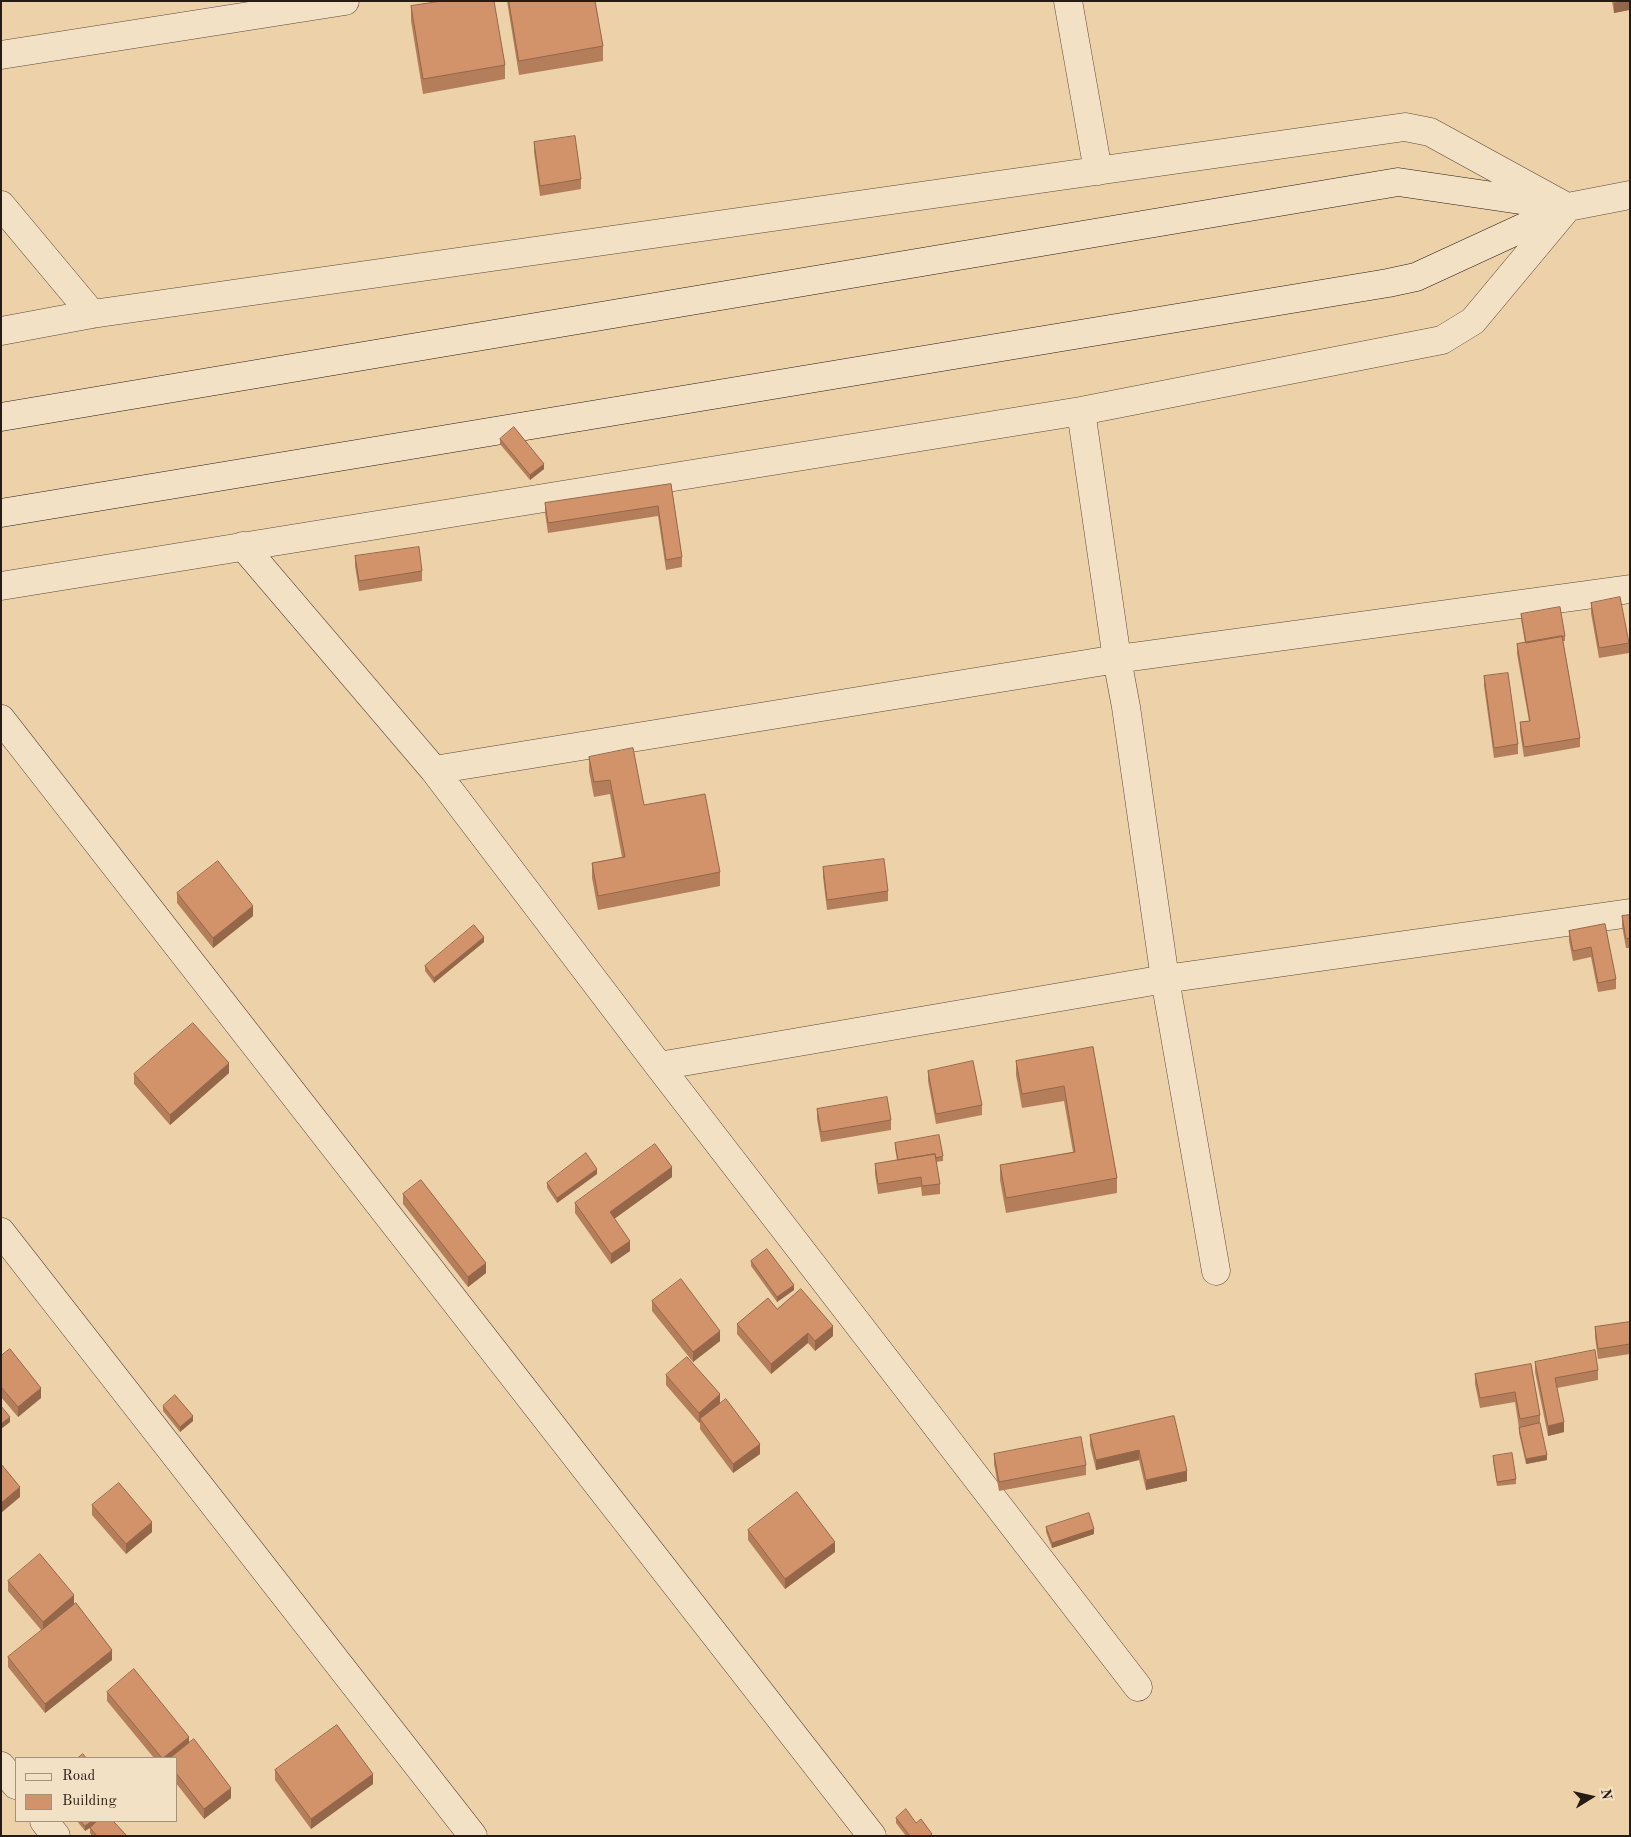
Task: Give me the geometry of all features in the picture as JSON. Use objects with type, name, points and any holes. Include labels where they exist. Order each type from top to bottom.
[{"type":"street","points":[[1,55],[345,1]]},
{"type":"street","points":[[1068,1],[1098,171]]},
{"type":"street","points":[[1,331],[92,314],[1405,127],[1430,132],[1568,207]]},
{"type":"street","points":[[1,417],[1398,182],[1568,207]]},
{"type":"street","points":[[1,512],[1388,283],[1416,277],[1568,207],[1630,194]]},
{"type":"street","points":[[1,205],[92,314]]},
{"type":"street","points":[[1,586],[1081,411],[1442,340],[1473,320],[1568,207]]},
{"type":"street","points":[[1081,411],[1165,979],[1216,1271]]},
{"type":"street","points":[[242,546],[434,770],[659,1066],[1138,1687]]},
{"type":"street","points":[[434,770],[1117,659],[1630,589]]},
{"type":"street","points":[[1,719],[872,1836]]},
{"type":"street","points":[[659,1066],[1165,979],[1630,913]]},
{"type":"street","points":[[1,1232],[473,1836]]},
{"type":"street","points":[[1,1766],[15,1784]]},
{"type":"street","points":[[45,1822],[56,1836]]},
{"type":"building","points":[[442,1],[494,1],[505,65],[423,79],[411,6]]},
{"type":"building","points":[[509,1],[595,1],[603,46],[519,61]]},
{"type":"building","points":[[575,136],[581,179],[540,186],[534,142]]},
{"type":"building","points":[[514,427],[544,464],[530,475],[500,439]]},
{"type":"building","points":[[671,484],[682,557],[666,560],[658,506],[548,523],[545,503]]},
{"type":"building","points":[[419,547],[422,571],[359,581],[355,556]]},
{"type":"building","points":[[1620,597],[1629,643],[1599,648],[1591,603]]},
{"type":"building","points":[[1560,607],[1565,636],[1526,643],[1521,614]]},
{"type":"building","points":[[1562,636],[1580,738],[1524,747],[1520,722],[1530,721],[1517,644]]},
{"type":"building","points":[[1508,673],[1518,744],[1494,748],[1484,676]]},
{"type":"building","points":[[633,748],[644,805],[705,794],[720,872],[598,896],[592,863],[625,857],[610,780],[594,782],[589,757]]},
{"type":"building","points":[[884,859],[888,891],[827,900],[823,867]]},
{"type":"building","points":[[218,861],[253,906],[213,938],[177,893]]},
{"type":"building","points":[[1630,915],[1630,938],[1626,939],[1622,916]]},
{"type":"building","points":[[1605,924],[1616,979],[1598,983],[1591,947],[1573,951],[1569,931]]},
{"type":"building","points":[[474,925],[484,937],[434,978],[425,966]]},
{"type":"building","points":[[193,1023],[229,1063],[170,1115],[134,1074]]},
{"type":"building","points":[[1093,1047],[1117,1178],[1006,1198],[1000,1165],[1075,1152],[1064,1086],[1022,1094],[1016,1061]]},
{"type":"building","points":[[973,1061],[982,1105],[936,1114],[928,1071]]},
{"type":"building","points":[[887,1097],[891,1120],[821,1132],[817,1109]]},
{"type":"building","points":[[939,1135],[943,1156],[936,1158],[935,1154],[898,1160],[895,1143]]},
{"type":"building","points":[[655,1144],[672,1167],[610,1212],[630,1241],[611,1254],[575,1203]]},
{"type":"building","points":[[586,1153],[597,1169],[557,1198],[547,1183]]},
{"type":"building","points":[[935,1154],[940,1184],[922,1186],[921,1177],[878,1184],[875,1164]]},
{"type":"building","points":[[421,1180],[486,1263],[468,1277],[403,1194]]},
{"type":"building","points":[[767,1249],[794,1285],[777,1297],[751,1261]]},
{"type":"building","points":[[681,1279],[720,1331],[693,1352],[652,1301]]},
{"type":"building","points":[[801,1289],[833,1326],[815,1341],[808,1333],[771,1364],[737,1324],[768,1298],[777,1309]]},
{"type":"building","points":[[1630,1322],[1630,1344],[1598,1349],[1595,1327]]},
{"type":"building","points":[[10,1349],[41,1388],[18,1407],[1,1387],[1,1356]]},
{"type":"building","points":[[1595,1350],[1598,1370],[1555,1378],[1564,1422],[1548,1426],[1535,1362]]},
{"type":"building","points":[[687,1357],[720,1394],[699,1413],[666,1375]]},
{"type":"building","points":[[1531,1364],[1540,1415],[1520,1419],[1515,1392],[1480,1398],[1475,1374]]},
{"type":"building","points":[[175,1395],[193,1416],[180,1427],[163,1406]]},
{"type":"building","points":[[726,1399],[760,1444],[733,1464],[700,1419]]},
{"type":"building","points":[[1,1406],[10,1417],[1,1424]]},
{"type":"building","points":[[1174,1416],[1187,1471],[1146,1480],[1139,1450],[1096,1460],[1090,1435]]},
{"type":"building","points":[[1540,1423],[1547,1455],[1526,1459],[1519,1428]]},
{"type":"building","points":[[1081,1437],[1086,1465],[999,1482],[994,1454]]},
{"type":"building","points":[[1512,1453],[1516,1479],[1497,1482],[1493,1456]]},
{"type":"building","points":[[1,1464],[20,1487],[1,1503]]},
{"type":"building","points":[[119,1483],[152,1522],[126,1544],[92,1505]]},
{"type":"building","points":[[797,1492],[835,1542],[785,1579],[748,1530]]},
{"type":"building","points":[[1089,1513],[1094,1529],[1052,1543],[1046,1527]]},
{"type":"building","points":[[40,1554],[74,1595],[43,1622],[8,1581]]},
{"type":"building","points":[[76,1603],[112,1650],[45,1704],[8,1657]]},
{"type":"building","points":[[134,1669],[189,1737],[164,1757],[161,1757],[107,1692]]},
{"type":"building","points":[[337,1725],[373,1774],[311,1819],[275,1770]]},
{"type":"building","points":[[194,1739],[231,1788],[204,1809],[178,1776],[178,1757],[171,1757]]},
{"type":"building","points":[[906,1809],[916,1823],[921,1819],[932,1834],[930,1836],[910,1836],[896,1818]]},
{"type":"building","points":[[82,1822],[91,1822],[85,1826]]},
{"type":"building","points":[[96,1822],[114,1822],[127,1836],[97,1836],[90,1828]]}]
